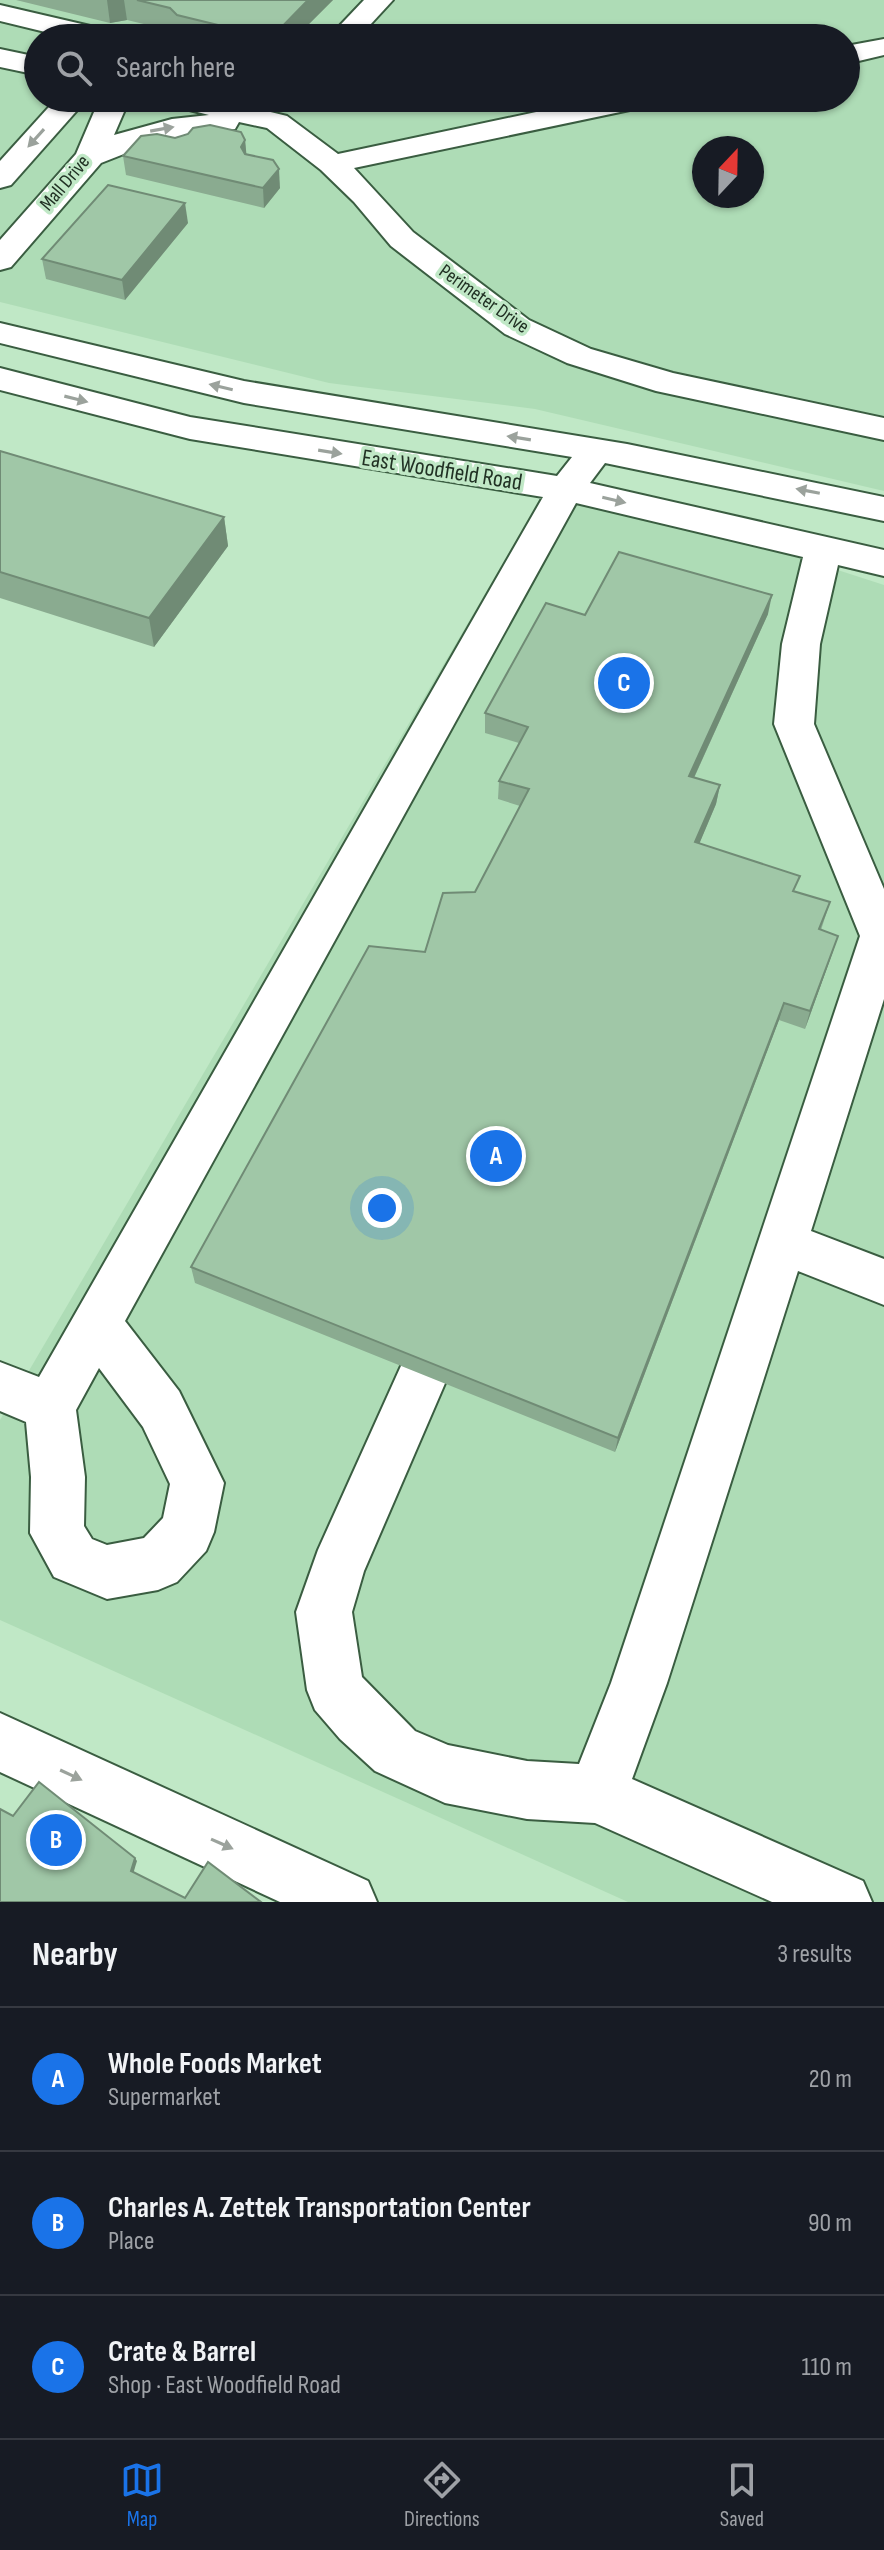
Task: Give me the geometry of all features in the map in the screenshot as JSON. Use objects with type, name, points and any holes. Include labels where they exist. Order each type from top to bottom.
[{"type":"street","points":[[356,24],[379,0]]},
{"type":"street","points":[[0,13],[47,24]]},
{"type":"street","points":[[860,52],[884,47]]},
{"type":"street","points":[[0,58],[24,63]]},
{"type":"street","points":[[0,179],[60,112]]},
{"type":"street","name":"Mall Drive","points":[[0,260],[90,157],[109,112]]},
{"type":"street","name":"Perimeter Drive","points":[[235,112],[277,122],[332,164],[365,195],[402,239],[517,327],[579,356],[668,383],[884,429]]},
{"type":"street","points":[[332,164],[578,112]]},
{"type":"street","points":[[90,157],[123,140],[155,129],[204,123],[277,122]]},
{"type":"street","name":"East Woodfield Road","points":[[0,333],[244,392],[596,450],[884,509]]},
{"type":"street","name":"East Woodfield Road","points":[[0,379],[190,428],[566,489],[884,563]]},
{"type":"street","points":[[97,1324],[161,1409],[197,1483],[187,1532],[158,1563],[107,1572],[73,1558],[57,1533],[58,1477],[50,1407],[566,489],[596,450]]},
{"type":"street","points":[[597,1794],[639,1683],[882,936],[794,724],[801,644],[824,547]]},
{"type":"street","points":[[782,1242],[884,1282]]},
{"type":"street","points":[[423,1374],[337,1569],[324,1612],[335,1690],[360,1719],[395,1751],[445,1774],[527,1790],[597,1794],[842,1902]]},
{"type":"street","points":[[0,1386],[50,1407]]},
{"type":"street","points":[[0,1742],[347,1902]]},
{"type":"shaded area","points":[[0,0],[884,0],[884,491],[535,409],[329,383],[0,302]]},
{"type":"shaded area","points":[[553,478],[884,585],[884,1902],[628,1902],[0,1620],[0,1420]]},
{"type":"building","points":[[137,0],[308,0],[285,24],[214,24],[177,15],[170,8]]},
{"type":"building","points":[[210,125],[241,132],[245,140],[241,147],[245,154],[273,160],[279,169],[263,188],[123,156],[141,136],[157,134],[175,138],[188,134],[193,128]]},
{"type":"building","points":[[108,185],[185,203],[122,280],[42,259]]},
{"type":"building","points":[[0,451],[224,517],[149,618],[0,572]]},
{"type":"building","points":[[619,552],[772,595],[689,776],[720,785],[695,842],[800,876],[793,891],[830,902],[819,929],[838,936],[810,1011],[784,1003],[618,1438],[191,1267],[369,946],[425,952],[443,893],[475,892],[529,789],[499,781],[528,727],[485,713],[546,603],[585,615]]},
{"type":"building","points":[[39,1782],[135,1858],[131,1871],[185,1898],[208,1862],[261,1902],[0,1902],[0,1809],[13,1816]]},
{"type":"place","name":"Crate & Barrel","points":[[624,683]]},
{"type":"place","name":"Whole Foods Market","points":[[496,1156]]},
{"type":"place","name":"Charles A. Zettek Transportation Center","points":[[56,1840]]}]
